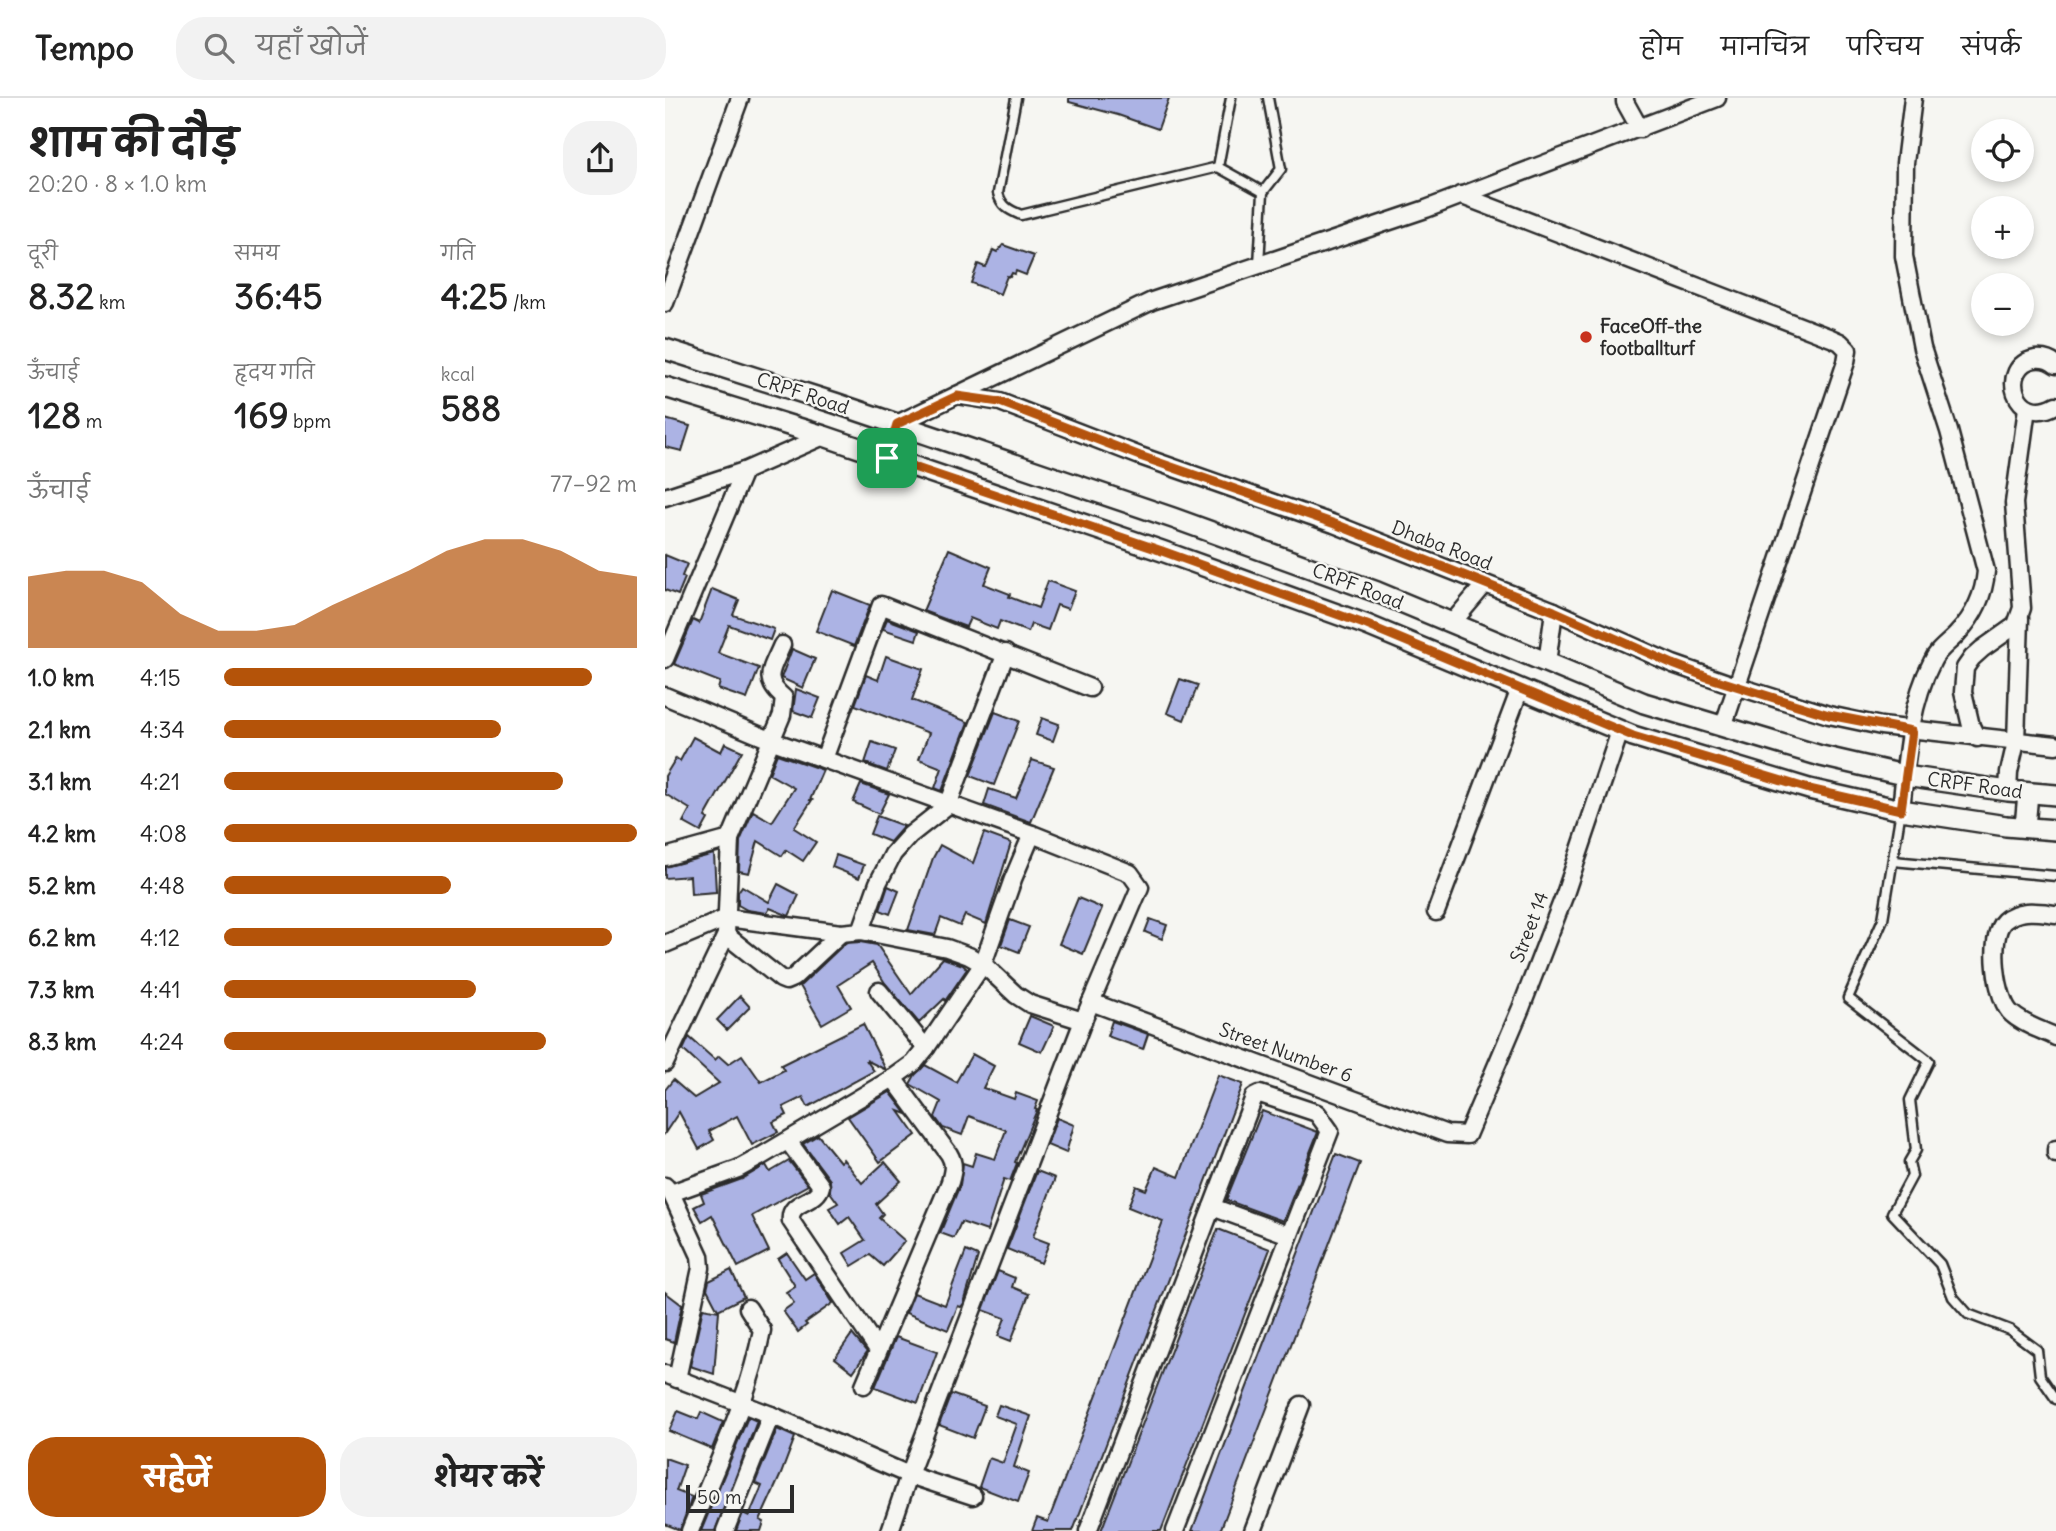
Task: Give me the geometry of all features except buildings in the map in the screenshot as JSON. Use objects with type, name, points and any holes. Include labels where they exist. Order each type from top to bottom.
[{"type":"street","points":[[665,303],[740,98]]},
{"type":"street","points":[[1625,98],[1640,129]]},
{"type":"street","points":[[887,458],[897,424],[1152,301],[1426,209],[1717,98]]},
{"type":"street","points":[[1901,810],[1912,731],[1923,680],[1936,654],[1958,633],[1975,610],[1983,593],[1986,571],[1949,431],[1922,348],[1905,256],[1905,163],[1913,98]]},
{"type":"street","points":[[1460,195],[1831,338],[1848,350],[1723,727]]},
{"type":"street","name":"CRPF Road","points":[[665,349],[1185,522],[1377,592],[1644,703],[1821,757],[1905,775],[2008,791],[2056,795]]},
{"type":"street","points":[[2056,365],[2042,358],[2032,360],[2023,365],[2013,382],[2014,393],[2019,402],[2027,408],[2047,410],[2056,405]]},
{"type":"street","points":[[665,387],[824,436],[1162,551],[1325,610],[1621,731],[1809,789],[1901,810],[2056,830]]},
{"type":"street","name":"Dhaba Road","points":[[957,396],[1000,402],[1140,456],[1335,524],[1554,611],[1673,664],[1735,686],[1829,715],[1912,731],[2056,745]]},
{"type":"street","points":[[2008,791],[2009,772],[2017,741],[2022,608],[2014,503],[2027,408]]},
{"type":"street","points":[[665,497],[744,471],[824,436]]},
{"type":"street","points":[[665,659],[744,471]]},
{"type":"street","points":[[1453,623],[1485,584]]},
{"type":"street","points":[[824,759],[881,605],[1090,688]]},
{"type":"street","points":[[1547,663],[1554,611]]},
{"type":"street","points":[[1977,738],[1971,726],[1963,692],[1965,668],[1972,658],[2008,633],[2020,618]]},
{"type":"street","points":[[665,1063],[726,935],[730,839],[773,741],[784,705],[783,698],[772,688],[769,680],[782,645]]},
{"type":"street","points":[[861,931],[878,883],[893,853],[910,835],[948,805],[1006,653]]},
{"type":"street","points":[[1436,912],[1520,689]]},
{"type":"street","points":[[665,696],[773,741],[1033,834],[1130,873],[1139,887],[1083,1021],[890,1531]]},
{"type":"street","name":"Street 14","points":[[1467,1135],[1521,1008],[1565,894],[1621,731]]},
{"type":"street","points":[[2025,827],[2028,793]]},
{"type":"street","points":[[973,1496],[909,1475],[771,1415],[671,1376],[701,1268],[700,1256],[668,1190],[738,1169],[893,1078],[913,1063],[983,964],[1013,879],[1033,834]]},
{"type":"street","points":[[665,857],[730,839]]},
{"type":"street","points":[[2056,914],[2026,911],[2017,913],[2000,926],[1995,944],[1997,978],[2007,1008],[2027,1023],[2056,1037]]},
{"type":"street","points":[[665,944],[727,918],[841,933],[861,931],[947,948],[983,964],[1016,995],[1030,1004],[1083,1021]]},
{"type":"street","points":[[726,935],[786,981],[793,978],[841,933]]},
{"type":"street","points":[[879,991],[926,1048]]},
{"type":"street","name":"Street Number 6","points":[[1091,1002],[1447,1134],[1467,1135]]},
{"type":"street","points":[[864,1385],[954,1168],[949,1154],[893,1078]]},
{"type":"street","points":[[1088,1531],[1254,1097],[1260,1094],[1317,1113],[1330,1131],[1175,1531]]},
{"type":"street","points":[[788,1141],[821,1186],[815,1197],[793,1210],[790,1215],[792,1221],[878,1350]]},
{"type":"street","points":[[1212,1208],[1289,1235]]},
{"type":"street","points":[[690,1531],[741,1403],[762,1330],[748,1308]]},
{"type":"street","points":[[1253,1531],[1301,1405]]},
{"type":"street","points":[[725,1531],[771,1415]]},
{"type":"lane","points":[[1016,98],[997,193],[1005,206],[1021,215],[1218,167],[1263,192]]},
{"type":"lane","points":[[1218,167],[1231,98]]},
{"type":"lane","points":[[1259,265],[1263,192],[1281,169],[1268,98]]},
{"type":"lane","points":[[1901,810],[1883,919],[1848,998],[1929,1061],[1910,1100],[1916,1150],[1909,1162],[1912,1176],[1892,1213],[1940,1264],[1953,1297],[1968,1314],[2010,1330],[2037,1350],[2040,1376],[2056,1399]]},
{"type":"lane","points":[[1893,861],[2056,876]]},
{"type":"place","name":"FaceOff-the footballturf","points":[[1586,337]]},
{"type":"route","points":[[957,396],[1000,402],[1140,456],[1335,524],[1402,553],[1554,611],[1707,677],[1829,715],[1912,731],[1901,810],[1809,789],[1633,736],[1367,625],[1162,551],[887,458],[897,424],[957,396]]}]
